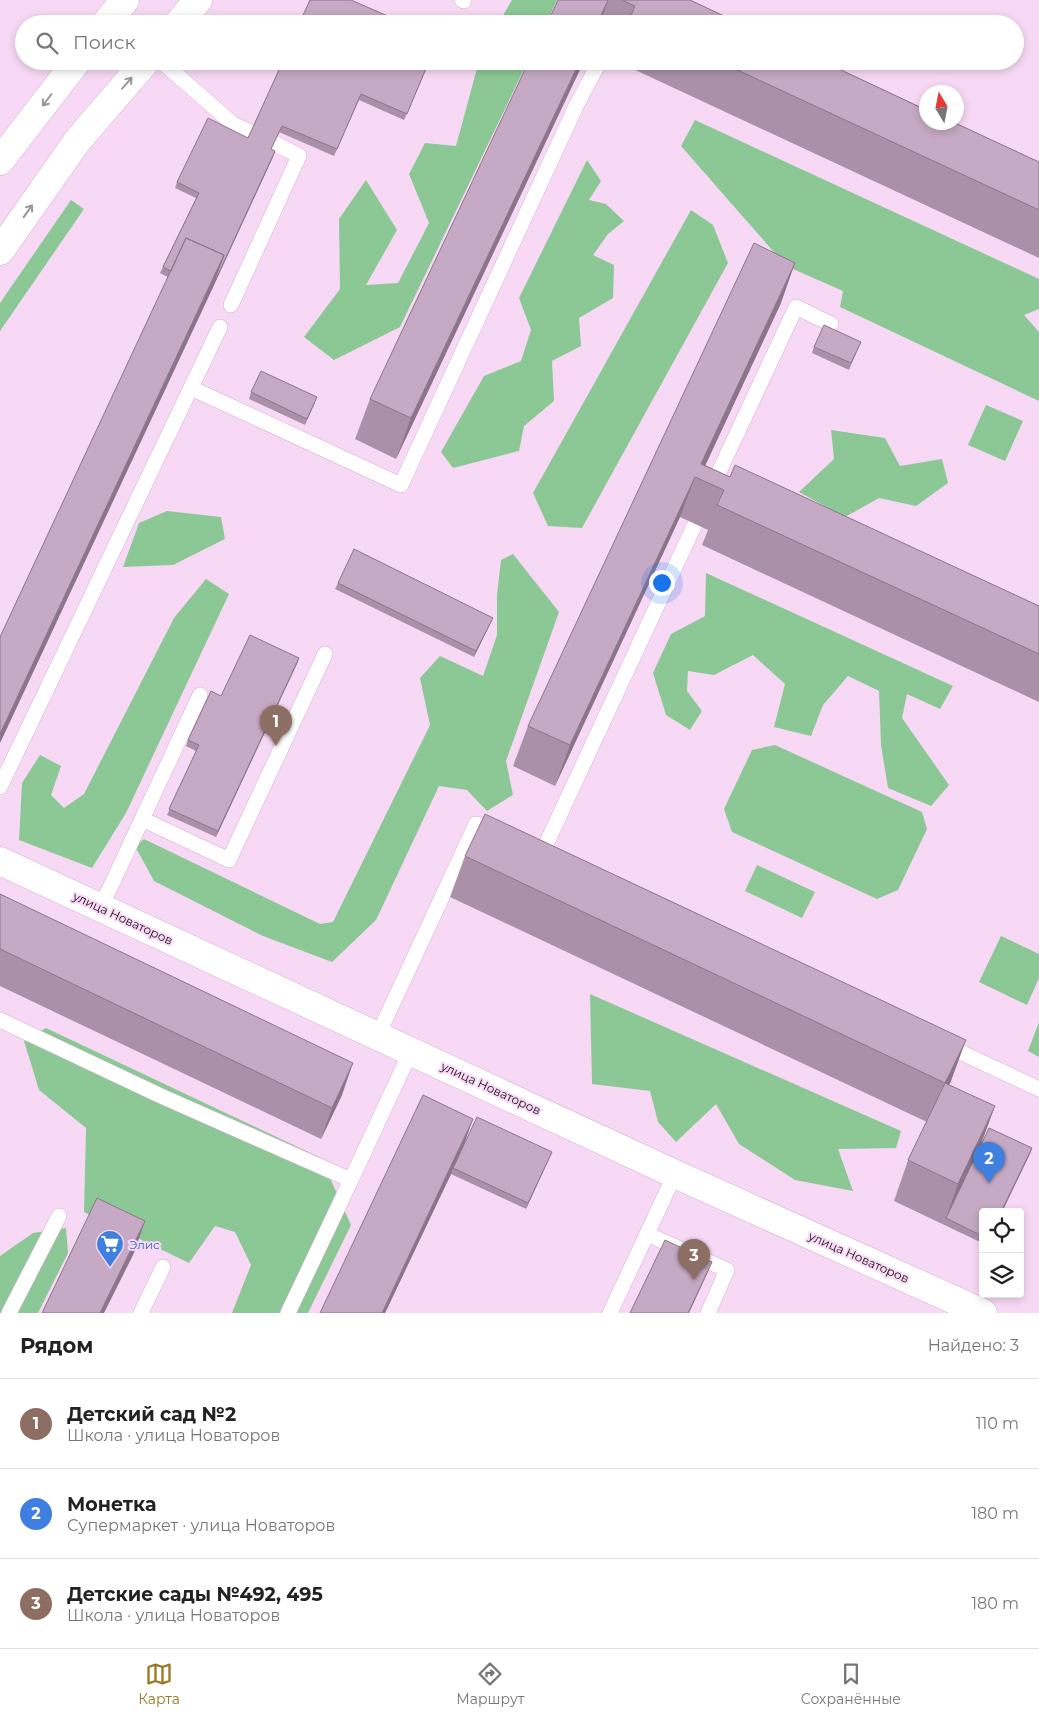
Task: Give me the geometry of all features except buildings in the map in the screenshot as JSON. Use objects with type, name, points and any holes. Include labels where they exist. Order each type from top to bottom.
[{"type":"street","points":[[186,15],[198,0]]},
{"type":"street","points":[[0,161],[69,70]]},
{"type":"street","points":[[0,251],[78,140],[138,70]]},
{"type":"street","name":"улица Новаторов","points":[[0,861],[675,1174],[983,1313]]},
{"type":"lane","points":[[171,70],[233,124],[252,133]]},
{"type":"lane","points":[[190,388],[401,485],[577,104],[595,70]]},
{"type":"lane","points":[[231,305],[299,156],[274,144]]},
{"type":"lane","points":[[705,504],[725,477],[796,307],[831,324]]},
{"type":"lane","points":[[0,787],[220,327]]},
{"type":"lane","points":[[378,1035],[476,824],[547,855],[695,524]]},
{"type":"lane","points":[[142,819],[229,860],[325,654]]},
{"type":"lane","points":[[101,907],[200,694]]},
{"type":"lane","points":[[0,1020],[161,1096],[351,1180]]},
{"type":"lane","points":[[927,1036],[1039,1089]]},
{"type":"lane","points":[[288,1313],[411,1051]]},
{"type":"lane","points":[[610,1313],[675,1174]]},
{"type":"lane","points":[[9,1313],[59,1216]]},
{"type":"lane","points":[[647,1234],[727,1270],[708,1313]]},
{"type":"lane","points":[[141,1313],[163,1267]]},
{"type":"green space","points":[[512,0],[557,0],[550,15],[503,15]]},
{"type":"green space","points":[[477,70],[524,70],[400,327],[334,360],[304,337],[340,289],[339,219],[366,180],[397,230],[366,285],[398,283],[429,223],[409,174],[425,143],[456,146]]},
{"type":"green space","points":[[695,120],[1039,279],[1039,309],[1024,315],[1039,332],[1039,401],[840,307],[843,291],[786,266],[681,146]]},
{"type":"green space","points":[[587,160],[601,181],[589,200],[606,204],[624,221],[608,234],[593,255],[614,265],[613,298],[579,318],[581,346],[552,361],[554,401],[524,426],[519,451],[453,468],[441,452],[484,376],[521,361],[531,330],[519,298]]},
{"type":"green space","points":[[71,200],[84,209],[0,331],[0,303]]},
{"type":"green space","points":[[691,210],[713,225],[728,263],[582,528],[548,526],[533,493]]},
{"type":"green space","points":[[986,405],[1023,421],[1005,461],[968,445]]},
{"type":"green space","points":[[831,430],[885,438],[900,466],[942,459],[948,483],[916,506],[879,498],[845,517],[799,492],[834,459]]},
{"type":"green space","points":[[167,511],[221,517],[225,539],[173,565],[123,567],[139,523]]},
{"type":"green space","points":[[513,554],[559,612],[506,761],[513,795],[487,811],[467,790],[439,786],[376,920],[332,962],[263,936],[154,881],[135,846],[144,839],[320,924],[333,922],[430,725],[420,678],[440,656],[483,676],[497,635],[497,595],[501,560]]},
{"type":"green space","points":[[706,573],[953,686],[940,709],[907,694],[902,718],[949,785],[931,806],[888,788],[881,745],[879,691],[848,676],[823,705],[811,736],[774,727],[785,684],[753,655],[714,675],[688,671],[687,691],[702,711],[690,730],[666,715],[653,673],[671,634],[705,616]]},
{"type":"green space","points":[[206,579],[229,594],[126,813],[92,868],[19,840],[22,783],[40,755],[61,766],[51,795],[64,808],[84,794],[174,618]]},
{"type":"green space","points":[[775,745],[922,812],[927,829],[898,890],[877,899],[732,832],[724,809],[752,750]]},
{"type":"green space","points":[[757,865],[815,892],[802,918],[745,891]]},
{"type":"green space","points":[[1001,936],[1039,954],[1039,978],[1027,1005],[979,982]]},
{"type":"green space","points":[[590,994],[901,1131],[896,1148],[838,1149],[853,1191],[795,1180],[739,1144],[716,1104],[676,1142],[658,1122],[650,1091],[592,1084]]},
{"type":"green space","points":[[1039,1022],[1039,1057],[1028,1051]]},
{"type":"green space","points":[[46,1028],[321,1158],[351,1225],[308,1313],[232,1313],[251,1265],[235,1232],[215,1226],[189,1263],[84,1212],[86,1128],[39,1090],[24,1041]]},
{"type":"green space","points":[[66,1228],[68,1253],[38,1313],[0,1313],[0,1256],[33,1233]]},
{"type":"place","name":"Детский сад №2","points":[[276,746]]},
{"type":"place","name":"Монетка","points":[[989,1183]]},
{"type":"place","name":"Элис","points":[[110,1268]]},
{"type":"place","name":"Детские сады №492, 495","points":[[694,1280]]}]
